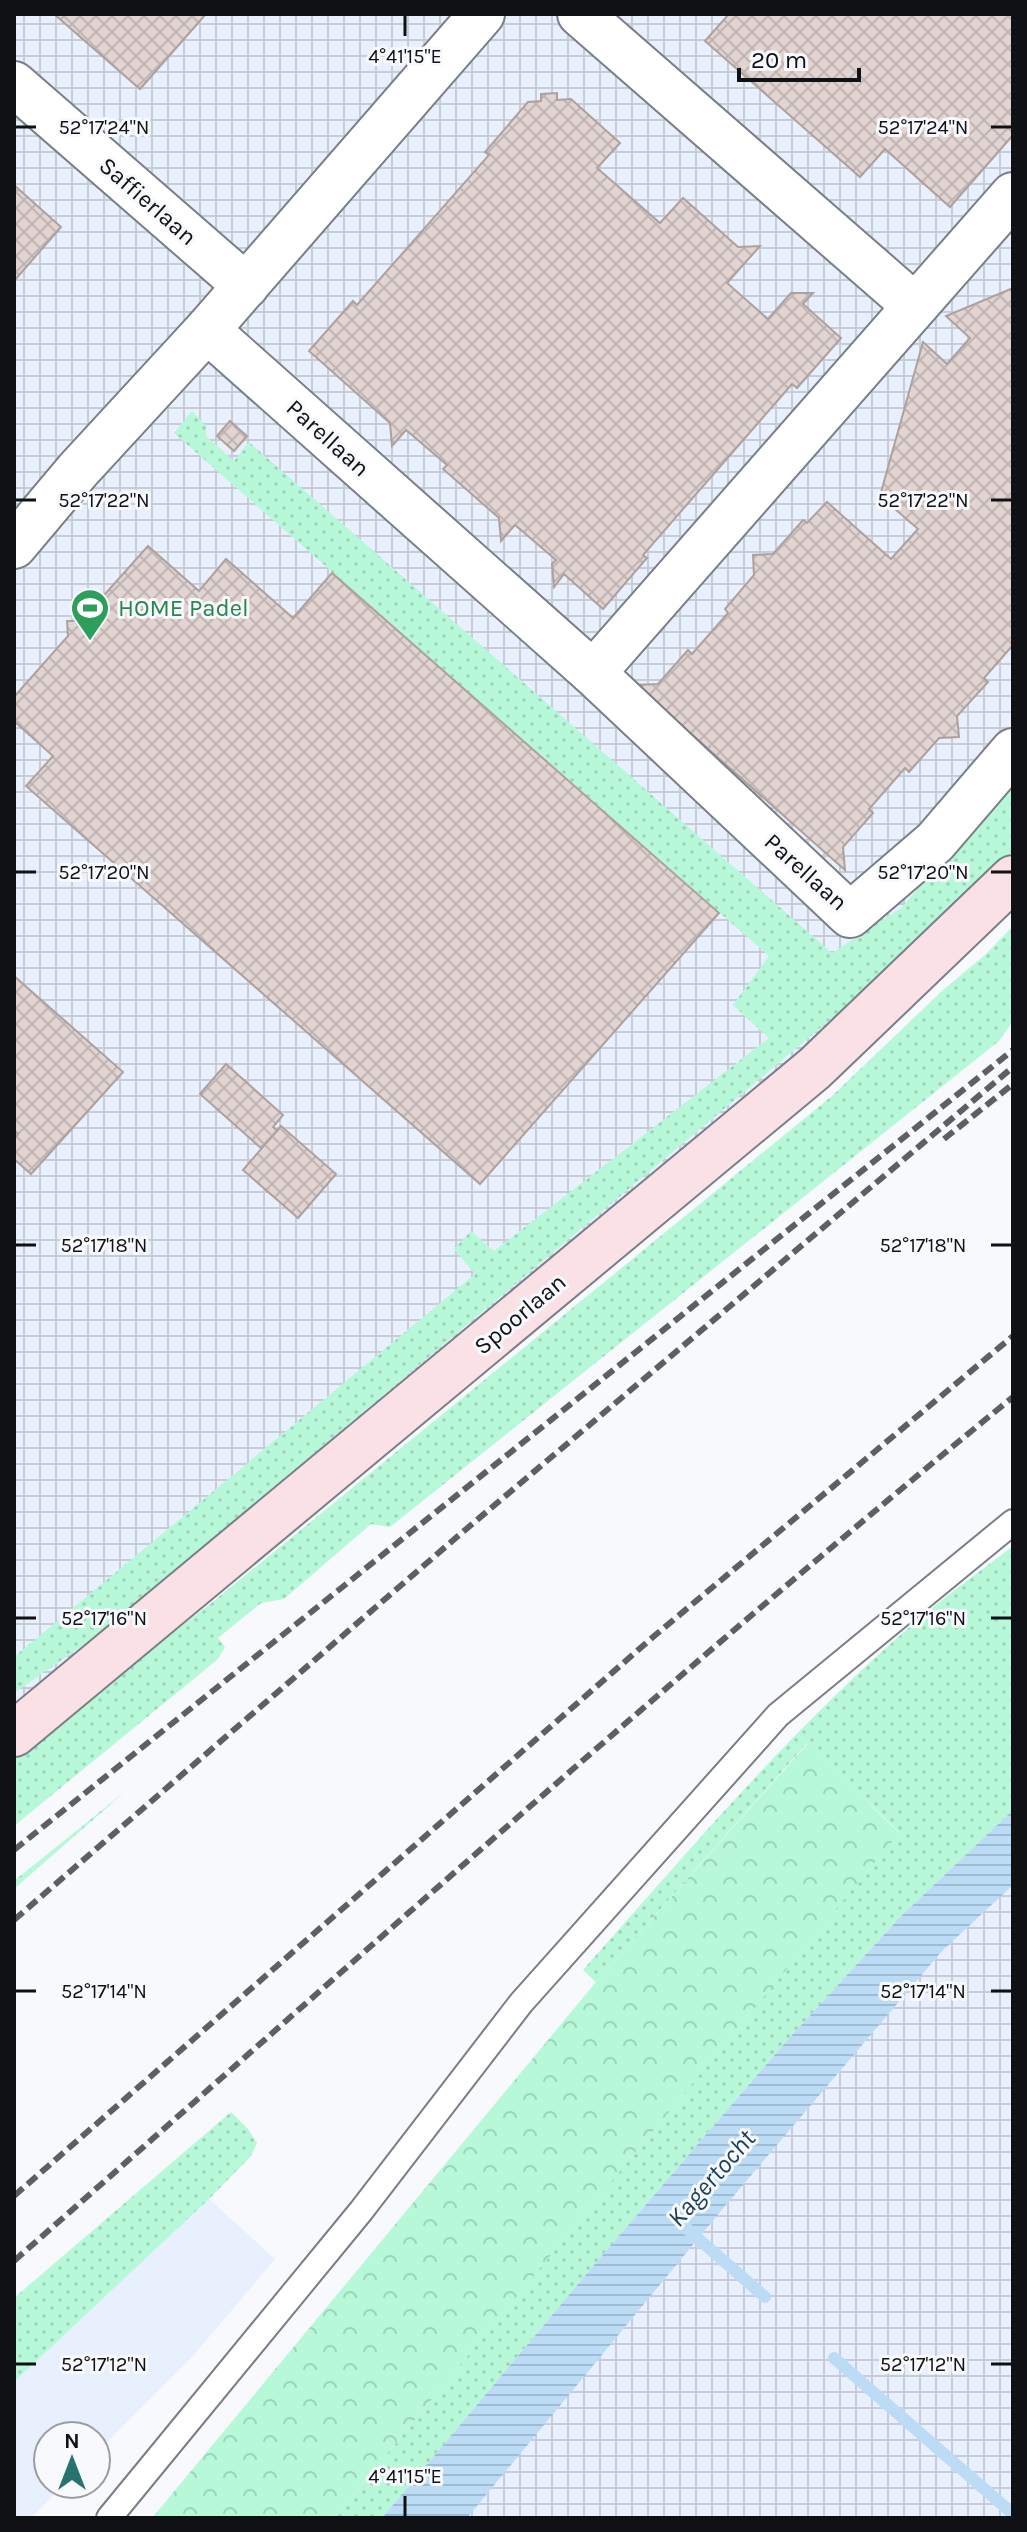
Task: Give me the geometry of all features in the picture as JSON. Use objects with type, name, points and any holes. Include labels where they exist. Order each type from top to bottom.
[{"type":"main road","name":"Spoorlaan","points":[[14,1734],[815,1068],[1013,878]]},
{"type":"street","points":[[14,546],[78,470],[246,286],[482,14]]},
{"type":"street","points":[[580,14],[915,306]]},
{"type":"street","name":"Saffierlaan","points":[[14,84],[246,286]]},
{"type":"street","points":[[593,673],[1013,195]]},
{"type":"street","name":"Parellaan","points":[[207,330],[593,673],[850,915],[935,842],[1013,751]]},
{"type":"lane","points":[[109,2518],[361,2211],[521,2003],[778,1715],[1013,1522]]},
{"type":"shaded area","points":[[14,14],[1013,14],[1013,896],[146,1613],[14,1704]]},
{"type":"shaded area","points":[[1013,1865],[1013,2518],[406,2518]]},
{"type":"shaded area","points":[[209,2199],[275,2259],[193,2356],[112,2437],[112,2420],[32,2420],[32,2500],[49,2500],[31,2518],[14,2518],[14,2382]]},
{"type":"green space","points":[[192,411],[206,426],[206,436],[234,461],[249,442],[832,953],[901,908],[1013,781],[1013,850],[956,914],[95,1637],[14,1693],[14,1657],[475,1274],[454,1249],[471,1231],[494,1251],[769,1038],[733,1005],[769,956],[174,433]]},
{"type":"green space","points":[[1013,926],[1013,1021],[999,1041],[390,1527],[371,1524],[284,1599],[261,1603],[218,1638],[225,1647],[218,1659],[14,1826],[14,1754],[209,1605],[832,1096]]},
{"type":"green space","points":[[1013,1546],[1013,1810],[900,1917],[783,2045],[382,2518],[334,2518],[899,1832],[807,1743],[596,1982],[583,1970],[742,1792],[824,1706],[924,1615]]},
{"type":"green space","points":[[808,1743],[899,1833],[334,2518],[152,2518],[596,1982]]},
{"type":"green space","points":[[127,1790],[14,1889],[14,1881]]},
{"type":"green space","points":[[231,2112],[257,2143],[251,2156],[14,2382],[14,2298]]},
{"type":"water","name":"Kagertocht","points":[[1013,1810],[1013,1885],[942,1951],[725,2206],[467,2518],[382,2518],[783,2045],[900,1917]]},
{"type":"building","points":[[54,14],[206,14],[140,89]]},
{"type":"building","points":[[729,14],[1013,14],[1013,135],[950,207],[885,149],[860,177],[705,41]]},
{"type":"building","points":[[557,93],[557,100],[571,99],[620,143],[597,168],[660,223],[683,198],[738,247],[760,246],[727,283],[768,319],[791,293],[813,293],[803,304],[841,338],[797,388],[792,384],[643,555],[647,558],[603,609],[564,574],[554,587],[552,564],[556,560],[515,525],[501,541],[499,518],[443,469],[447,465],[406,430],[392,446],[390,423],[309,351],[353,301],[357,305],[489,155],[485,152],[528,102],[541,101],[541,94]]},
{"type":"building","points":[[14,185],[61,227],[14,281]]},
{"type":"building","points":[[1013,288],[1013,645],[984,678],[988,682],[957,716],[959,737],[939,738],[909,772],[905,768],[869,809],[873,813],[843,847],[845,870],[636,685],[658,684],[688,650],[692,654],[728,613],[725,609],[754,575],[753,555],[773,554],[803,520],[807,523],[827,502],[891,559],[918,529],[880,496],[923,342],[947,364],[970,338],[946,316]]},
{"type":"building","points":[[230,421],[247,436],[234,451],[217,436]]},
{"type":"building","points":[[148,546],[199,591],[226,559],[293,618],[332,573],[719,913],[480,1184],[26,786],[53,756],[14,721],[14,697],[68,636],[67,621],[81,621]]},
{"type":"building","points":[[14,976],[123,1072],[31,1174],[14,1159],[14,1139],[18,1134],[14,1130]]},
{"type":"building","points":[[226,1064],[283,1115],[273,1127],[278,1131],[262,1149],[200,1094]]},
{"type":"building","points":[[281,1126],[336,1174],[298,1218],[243,1170]]},
{"type":"waterway","name":"Kagertocht","points":[[686,2228],[765,2297]]},
{"type":"waterway","points":[[834,2358],[1013,2514]]},
{"type":"railway","points":[[14,1850],[1013,1050]]},
{"type":"railway","points":[[14,1920],[458,1536],[1013,1067]]},
{"type":"railway","points":[[944,1139],[1013,1084]]},
{"type":"railway","points":[[14,2196],[653,1637],[1013,1336]]},
{"type":"railway","points":[[14,2261],[634,1716],[1013,1397]]},
{"type":"place","name":"HOME Padel","points":[[90,642]]}]
